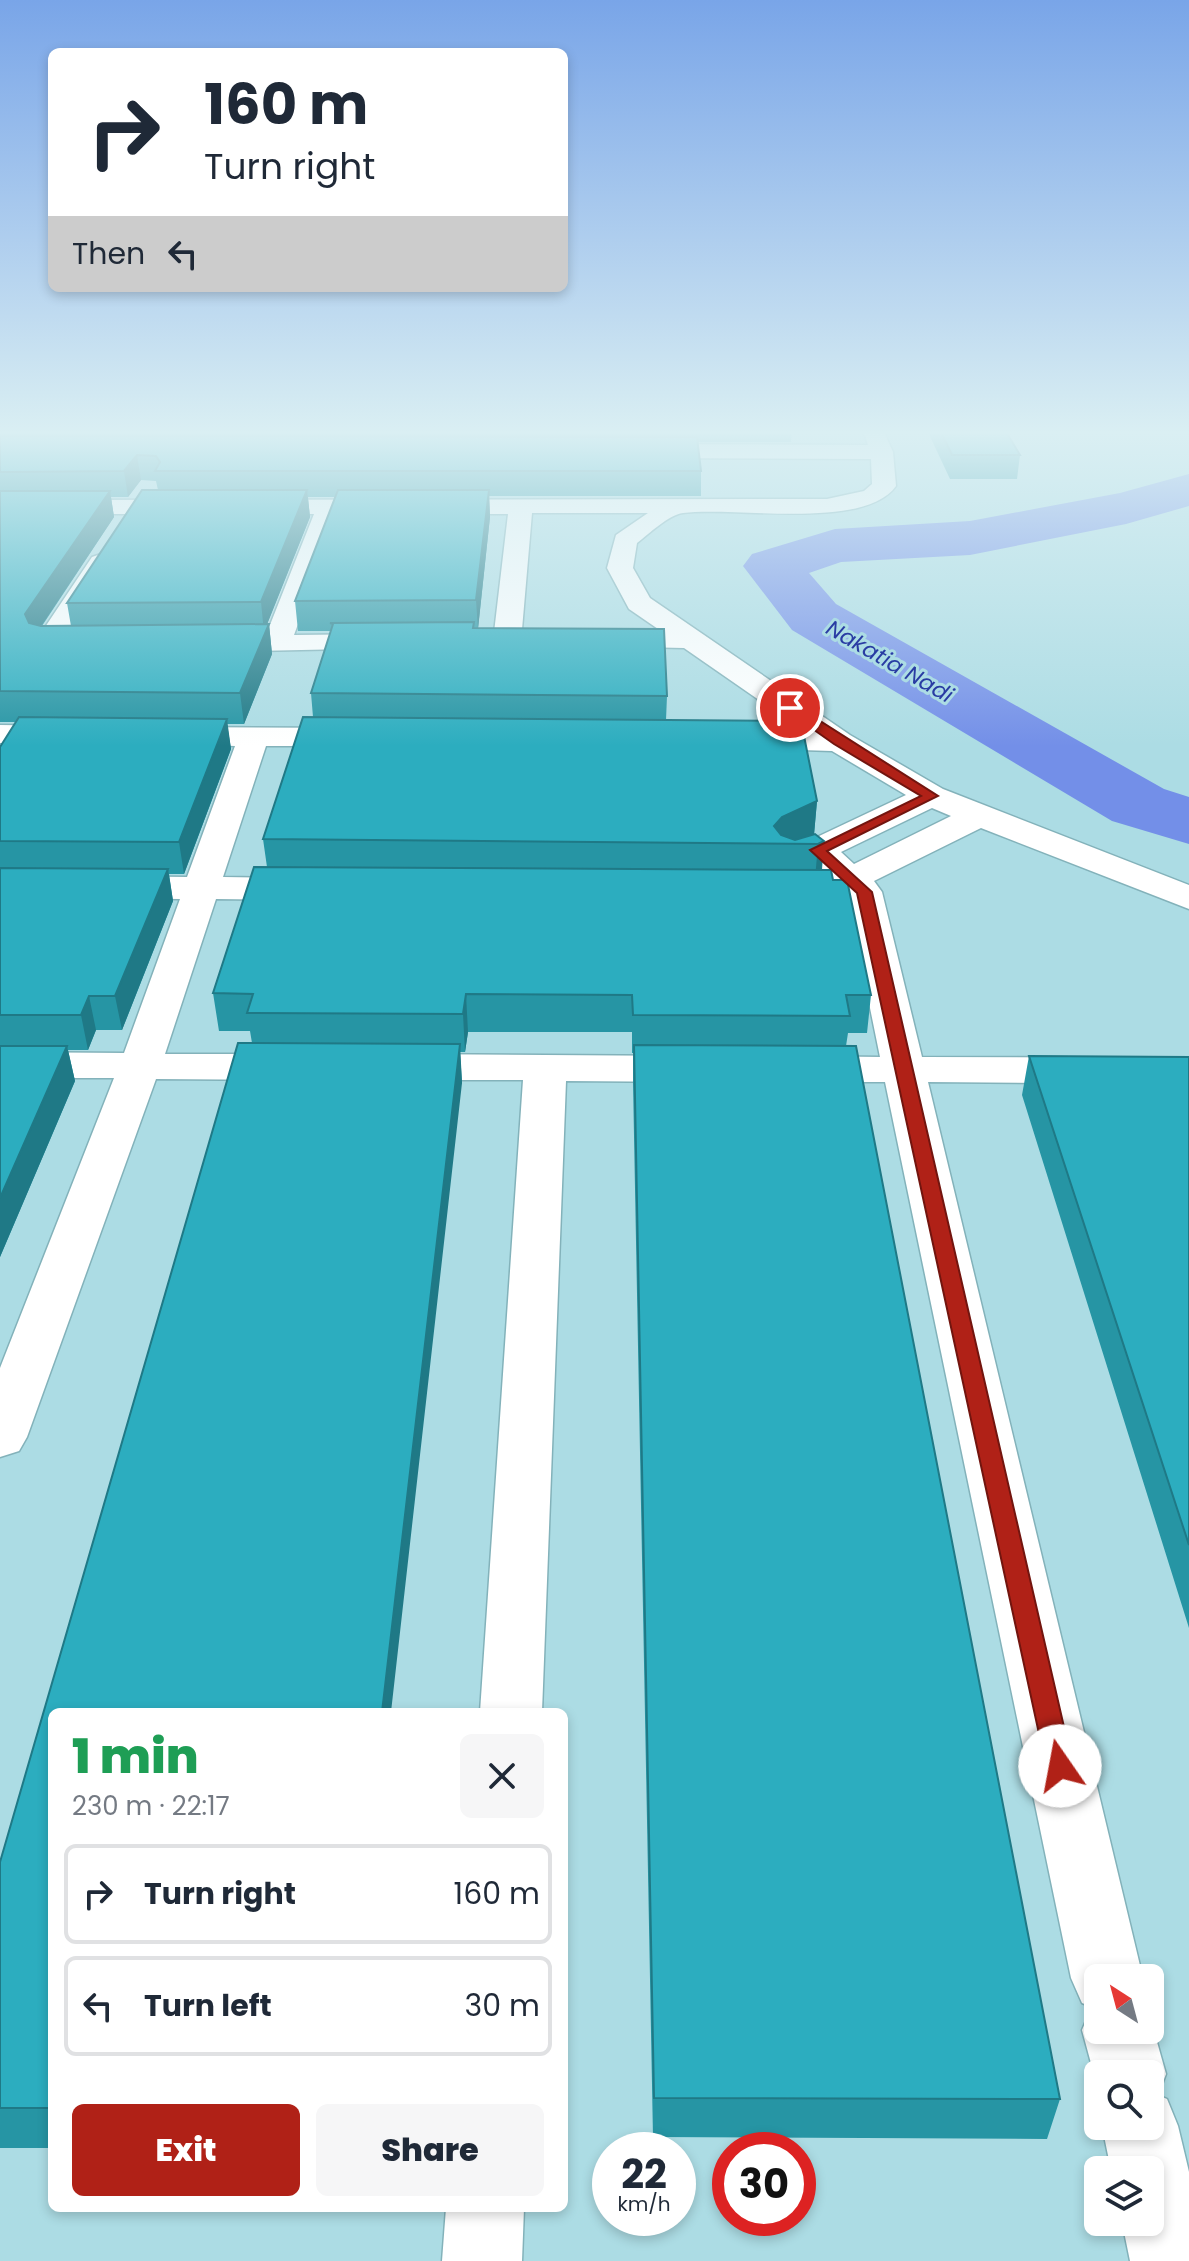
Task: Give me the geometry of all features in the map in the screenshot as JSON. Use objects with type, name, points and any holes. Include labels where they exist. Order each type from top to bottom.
[{"type":"street","points":[[108,645],[47,645],[118,536]]},
{"type":"street","points":[[277,643],[318,536]]},
{"type":"street","points":[[507,641],[518,536]]},
{"type":"street","points":[[632,536],[625,540],[620,568],[639,603],[839,742],[931,796],[1189,898]]},
{"type":"street","points":[[584,640],[692,639]]},
{"type":"street","points":[[476,641],[538,641]]},
{"type":"street","points":[[185,644],[415,642]]},
{"type":"street","points":[[0,734],[95,735]]},
{"type":"street","points":[[143,735],[381,737]]},
{"type":"street","points":[[0,1437],[140,1066],[254,736]]},
{"type":"street","points":[[713,740],[839,742]]},
{"type":"street","points":[[780,879],[822,893],[835,864],[931,796]]},
{"type":"street","points":[[835,864],[980,815]]},
{"type":"street","points":[[0,862],[206,875],[334,876]]},
{"type":"street","points":[[835,864],[864,892],[1104,1964]]},
{"type":"street","points":[[0,886],[206,875]]},
{"type":"street","points":[[0,1065],[1189,1071]]},
{"type":"street","points":[[511,1708],[545,1068]]},
{"type":"street","points":[[1143,2140],[1170,2261]]},
{"type":"street","points":[[482,2261],[485,2212]]},
{"type":"building","points":[[0,536],[79,536],[25,614],[29,623],[41,626],[269,624],[240,693],[0,691]]},
{"type":"building","points":[[112,536],[288,536],[261,602],[67,603]]},
{"type":"building","points":[[320,536],[484,536],[476,600],[295,601]]},
{"type":"building","points":[[474,622],[473,628],[664,629],[667,696],[311,693],[333,624],[330,623]]},
{"type":"building","points":[[19,717],[227,719],[179,842],[0,841],[0,747]]},
{"type":"building","points":[[303,717],[801,721],[817,801],[782,817],[774,826],[781,835],[795,840],[815,834],[824,841],[818,844],[263,839]]},
{"type":"building","points":[[254,867],[831,870],[833,880],[847,880],[871,995],[846,995],[850,1016],[633,1015],[632,995],[466,994],[463,1014],[247,1013],[253,994],[213,993]]},
{"type":"building","points":[[0,868],[168,869],[115,996],[89,996],[81,1015],[0,1015]]},
{"type":"building","points":[[238,1043],[460,1044],[382,1708],[48,1708],[48,2108],[0,2108],[0,1862]]},
{"type":"building","points":[[634,1045],[856,1046],[1060,2099],[654,2098]]},
{"type":"building","points":[[0,1046],[67,1046],[0,1198]]},
{"type":"building","points":[[1029,1056],[1189,1057],[1189,1545]]},
{"type":"waterway","name":"Nakatia Nadi","points":[[983,536],[835,546],[772,566],[814,617],[1138,805],[1189,821]]},
{"type":"route","points":[[790,708],[839,742],[931,796],[818,850],[864,892],[1060,1766]]}]
